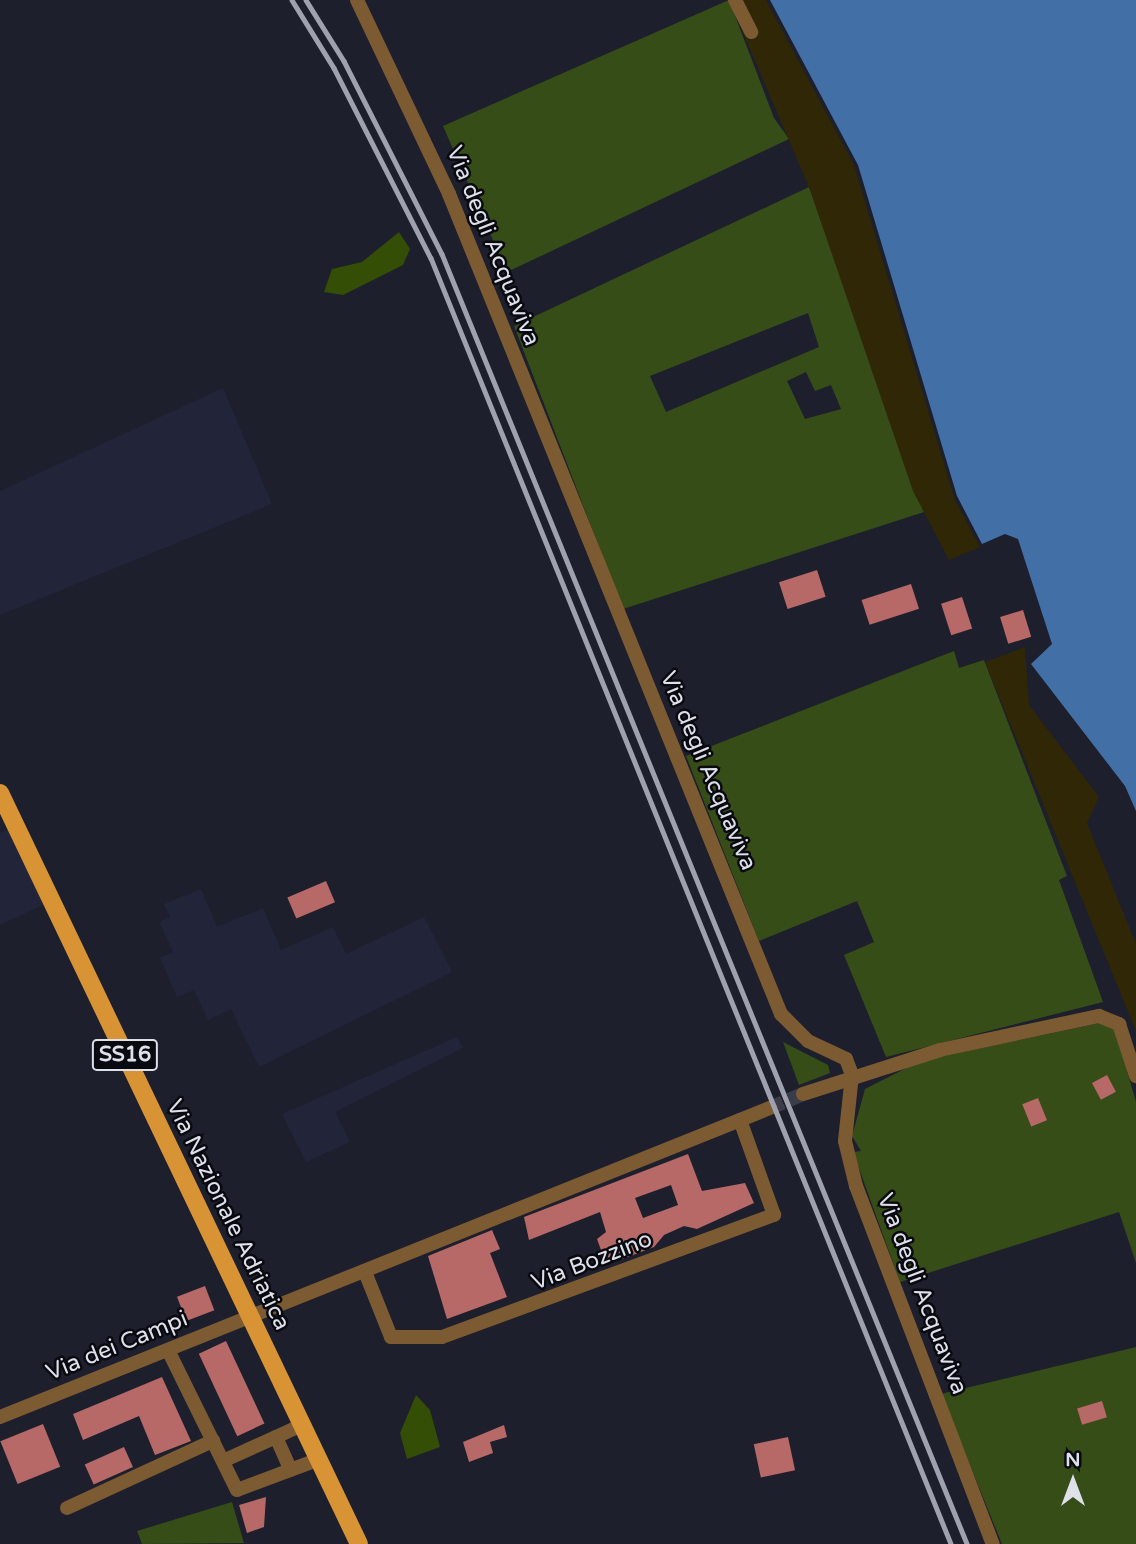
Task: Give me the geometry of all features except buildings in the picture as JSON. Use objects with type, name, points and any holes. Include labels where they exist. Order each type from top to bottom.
[{"type":"main road","name":"Via Nazionale Adriatica","points":[[0,793],[359,1544]]},
{"type":"street","name":"Via degli Acquaviva","points":[[357,0],[449,194],[781,1014],[807,1041],[846,1059],[852,1074],[845,1141],[856,1186],[993,1544]]},
{"type":"street","points":[[735,0],[751,32]]},
{"type":"street","points":[[803,1094],[852,1074],[1099,1016],[1119,1024],[1136,1076]]},
{"type":"street","points":[[250,1317],[770,1108]]},
{"type":"street","name":"Via Bozzino","points":[[365,1272],[391,1337],[442,1337],[774,1215],[740,1120]]},
{"type":"street","name":"Via dei Campi","points":[[0,1417],[250,1317]]},
{"type":"street","points":[[168,1350],[237,1490],[317,1460]]},
{"type":"street","points":[[223,1461],[302,1425]]},
{"type":"street","points":[[276,1437],[291,1470]]},
{"type":"street","points":[[67,1508],[212,1441]]},
{"type":"shaded area","points":[[223,388],[272,504],[0,615],[0,491]]},
{"type":"shaded area","points":[[9,829],[45,904],[0,925],[0,833]]},
{"type":"shaded area","points":[[201,889],[217,927],[263,908],[281,950],[333,927],[346,954],[424,917],[452,972],[259,1067],[231,1009],[208,1020],[194,990],[177,997],[160,958],[173,952],[159,922],[170,917],[164,904]]},
{"type":"shaded area","points":[[457,1037],[463,1048],[335,1112],[350,1142],[306,1162],[282,1114]]},
{"type":"green space","points":[[729,0],[774,118],[789,139],[507,272],[443,126]]},
{"type":"green space","points":[[809,187],[924,512],[623,609],[514,326]],"holes":[[[808,313],[819,347],[666,412],[650,376]],[[806,372],[815,391],[831,385],[841,409],[805,419],[787,381]]]},
{"type":"green space","points":[[399,232],[410,249],[403,265],[343,295],[324,292],[332,269],[362,262]]},
{"type":"green space","points":[[954,651],[959,668],[984,660],[1067,876],[1059,880],[1103,1002],[886,1057],[844,955],[874,942],[857,901],[759,941],[686,756]]},
{"type":"green space","points":[[1100,1023],[1114,1026],[1136,1102],[1136,1263],[1119,1212],[900,1282],[853,1152],[861,1151],[852,1136],[865,1089],[920,1061]]},
{"type":"green space","points":[[783,1042],[828,1065],[830,1073],[799,1085]]},
{"type":"green space","points":[[1136,1347],[1136,1544],[1002,1544],[941,1394]]},
{"type":"green space","points":[[416,1395],[430,1410],[440,1447],[407,1459],[400,1433]]},
{"type":"green space","points":[[232,1502],[244,1543],[142,1544],[137,1531]]},
{"type":"sand","points":[[729,0],[766,0],[854,165],[955,500],[980,547],[949,560],[913,491],[809,187]]},
{"type":"sand","points":[[1025,647],[1029,705],[1099,797],[1087,823],[1136,944],[1136,1031],[985,662]]},
{"type":"water","points":[[770,0],[1136,0],[1136,811],[1125,786],[1031,664],[1052,644],[1018,539],[1005,534],[982,544],[957,496],[858,165]]},
{"type":"tunnel","points":[[770,1108],[803,1094]]},
{"type":"railway","points":[[292,0],[334,68],[431,258],[951,1544]]},
{"type":"railway","points":[[306,0],[344,61],[442,254],[967,1544]]}]
